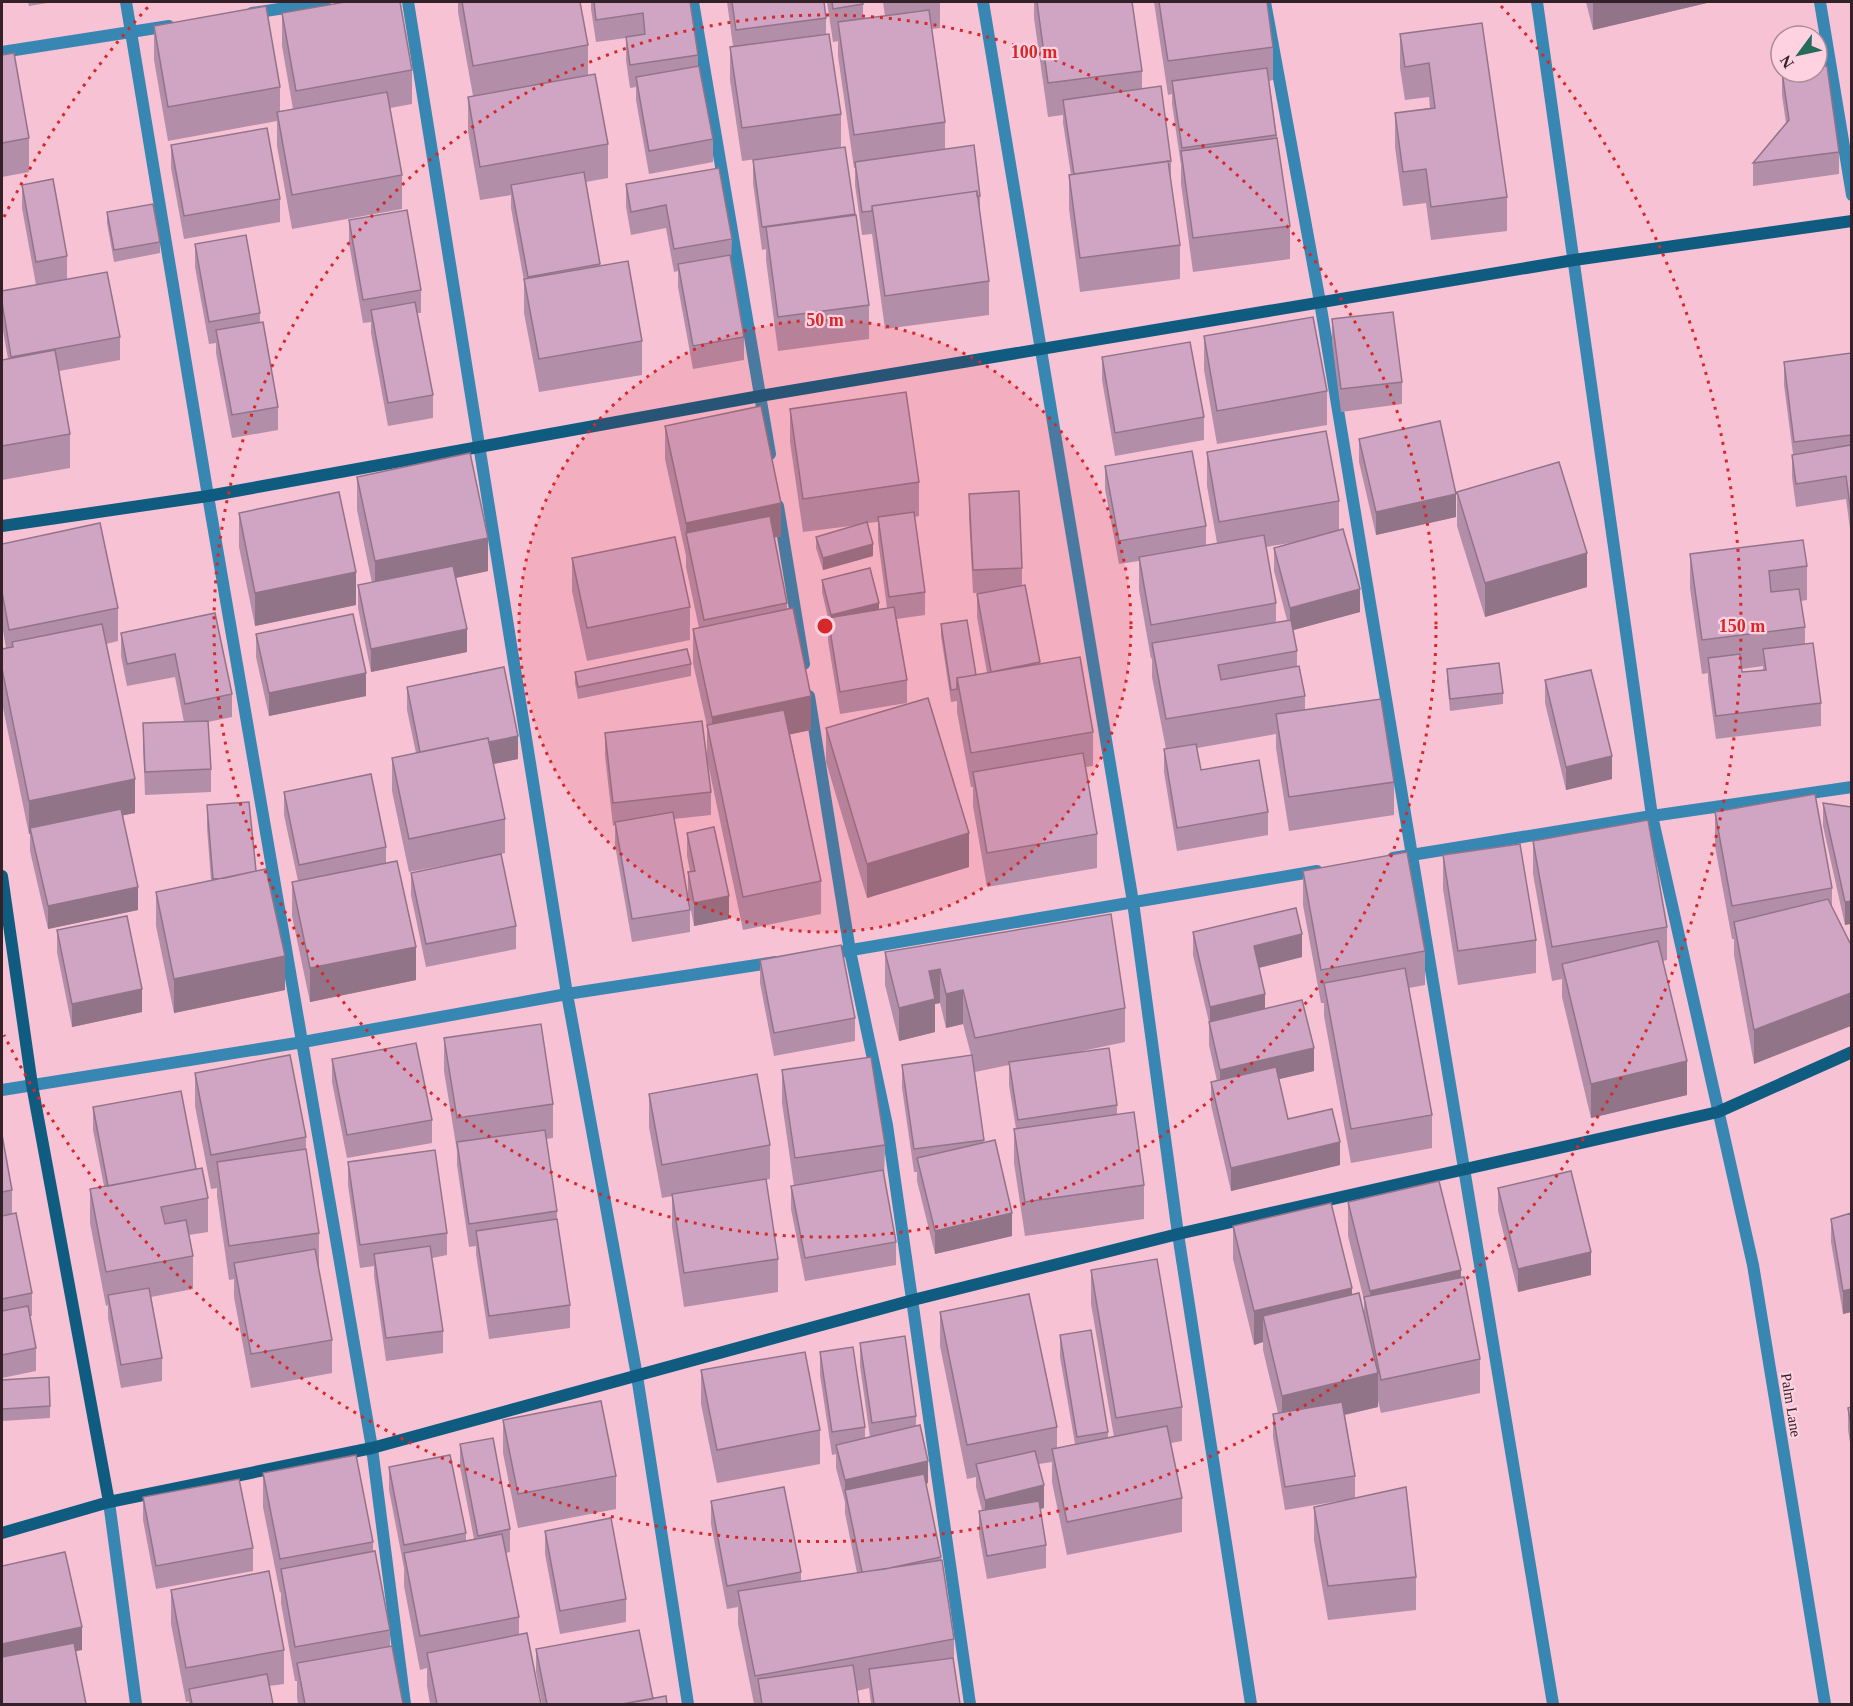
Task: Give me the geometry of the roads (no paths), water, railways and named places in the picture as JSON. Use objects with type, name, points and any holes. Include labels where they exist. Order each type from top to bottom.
[{"type":"street","points":[[126,2],[208,496],[372,1448],[405,1704]]},
{"type":"street","points":[[234,16],[325,2]]},
{"type":"street","points":[[408,2],[567,994],[637,1376],[688,1704]]},
{"type":"street","points":[[693,2],[772,467]]},
{"type":"street","points":[[983,2],[1133,902],[1178,1234],[1251,1704]]},
{"type":"street","points":[[1265,2],[1320,302],[1466,1169],[1553,1704]]},
{"type":"street","name":"Palm Lane","points":[[1537,2],[1652,816],[1753,1265],[1825,1704]]},
{"type":"street","points":[[1820,2],[1851,195]]},
{"type":"street","points":[[2,52],[177,25]]},
{"type":"street","points":[[2,526],[208,496],[478,445],[760,396],[1574,260],[1851,221]]},
{"type":"street","points":[[776,490],[850,951],[887,1125],[970,1704]]},
{"type":"street","points":[[1377,861],[1652,816],[1851,787]]},
{"type":"street","points":[[814,956],[1330,869]]},
{"type":"street","points":[[2,876],[32,1085],[109,1502],[136,1704]]},
{"type":"street","points":[[2,1090],[303,1042],[567,994],[791,960]]},
{"type":"street","points":[[2,1533],[109,1502],[372,1448],[913,1300],[1178,1234],[1718,1112],[1851,1052]]}]
